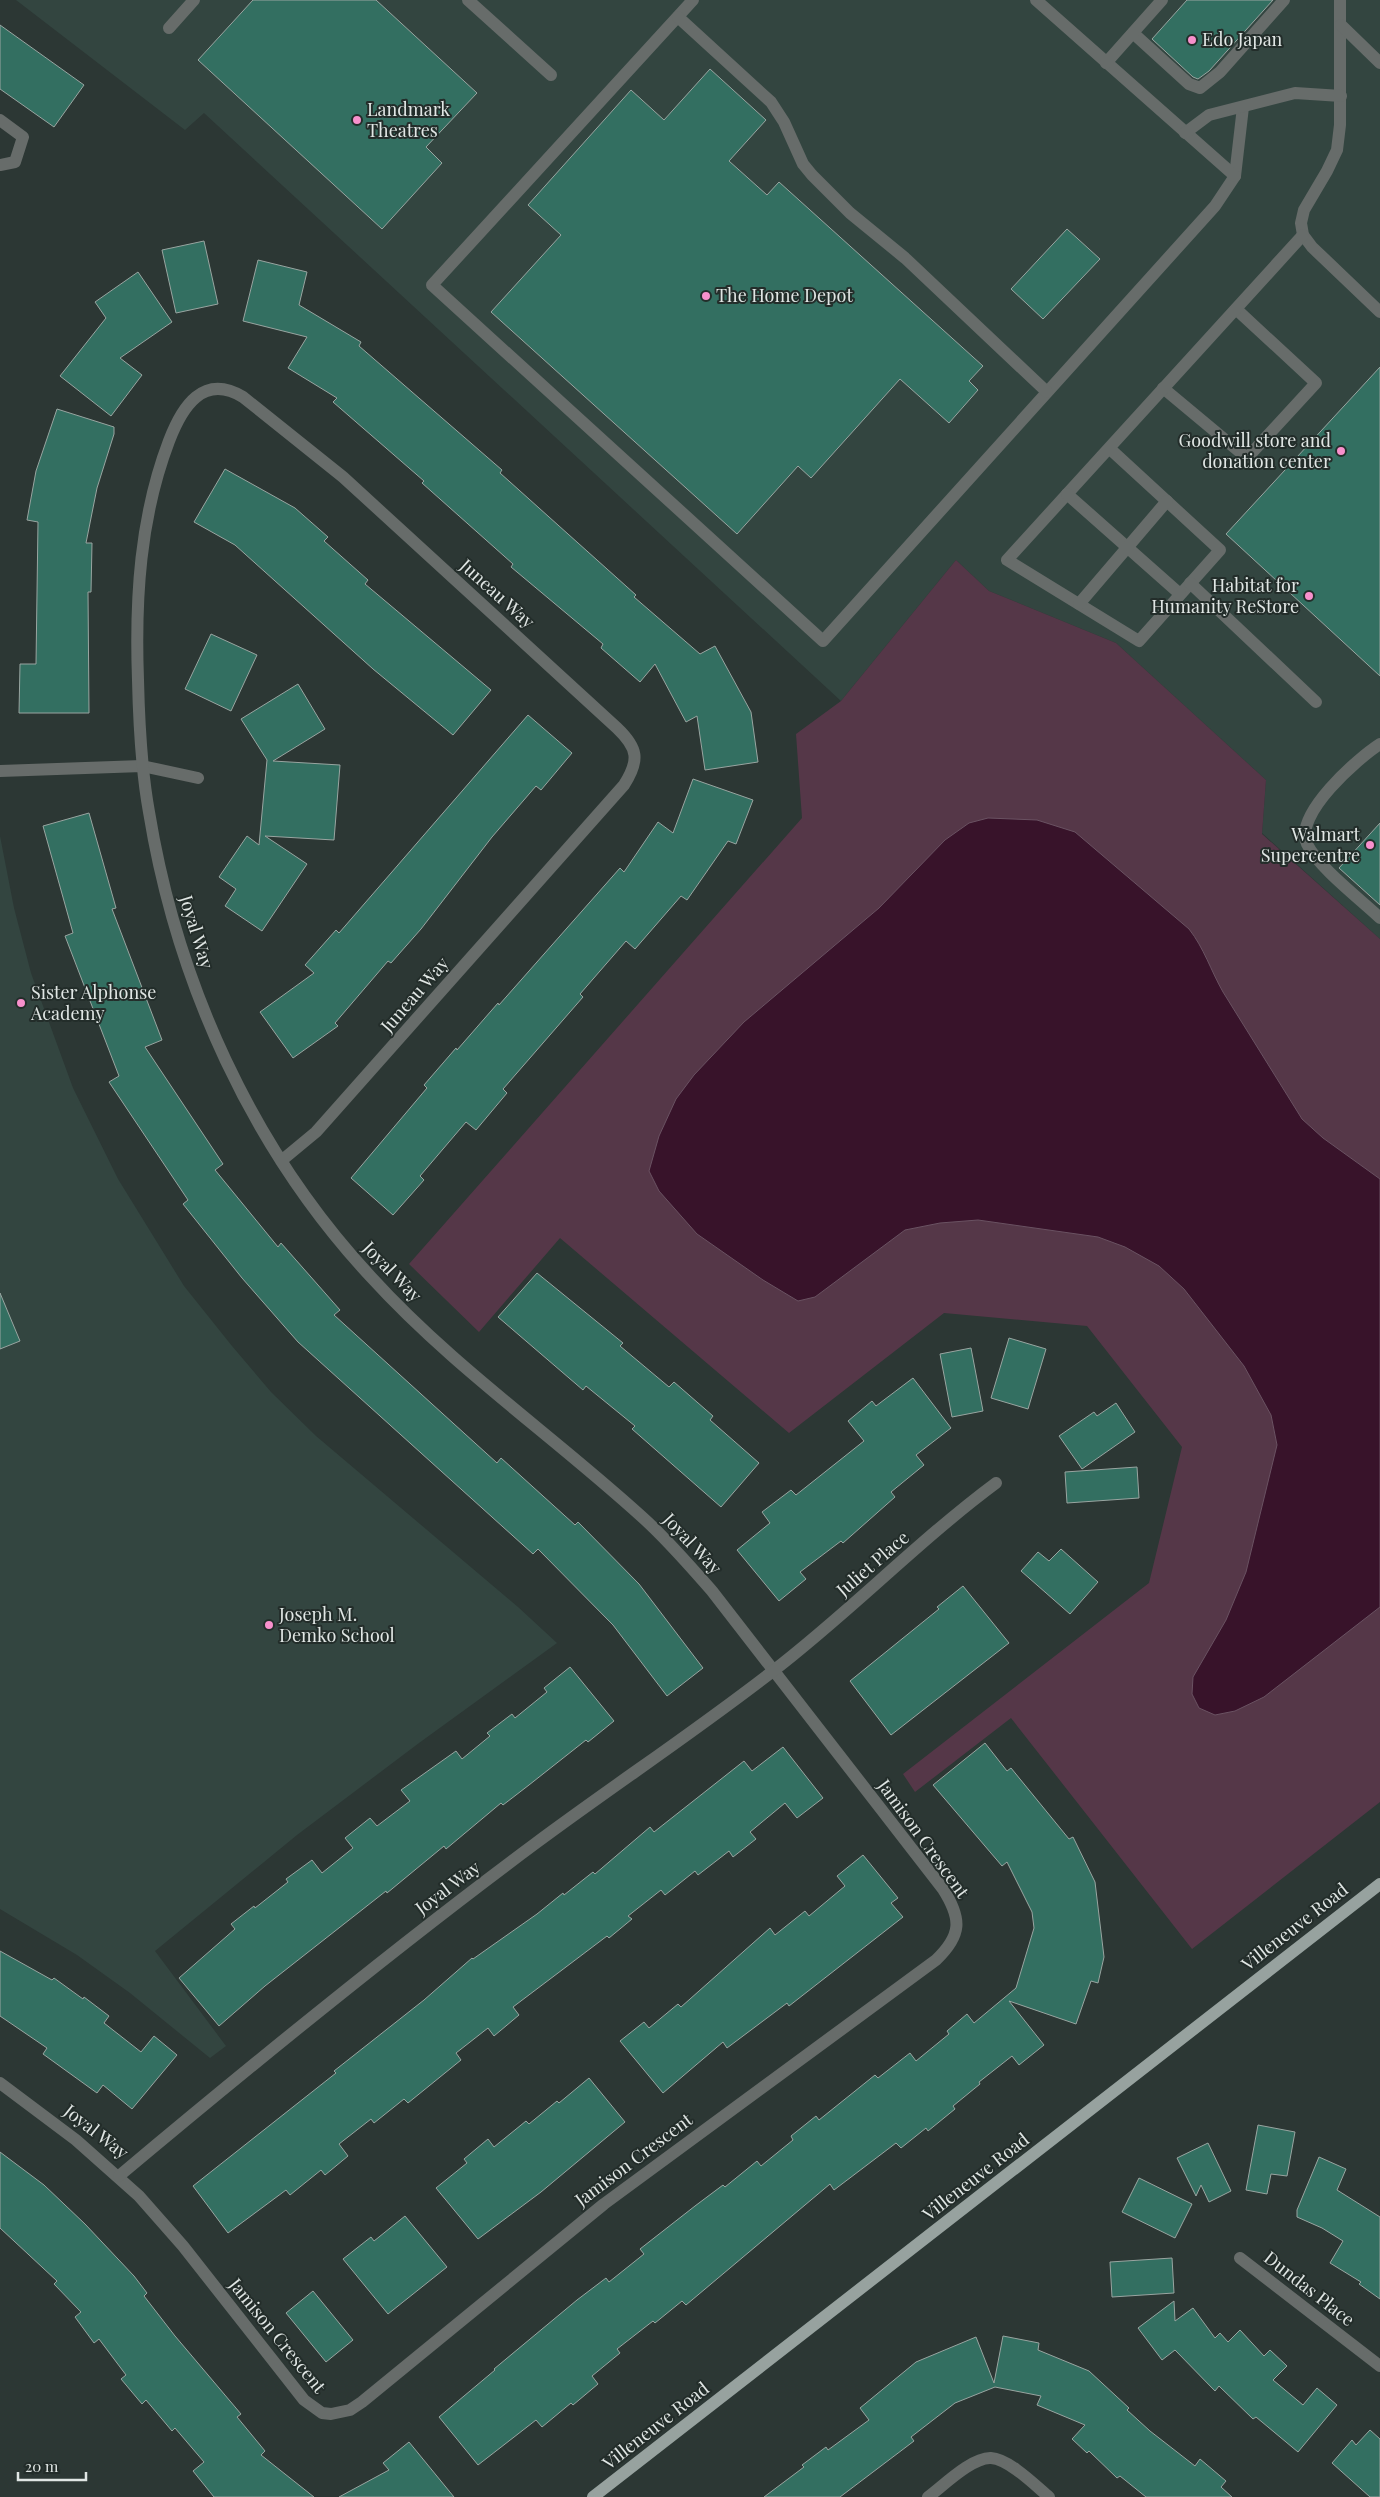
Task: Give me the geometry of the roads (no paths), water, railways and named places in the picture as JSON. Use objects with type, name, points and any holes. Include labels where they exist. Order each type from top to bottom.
[{"type":"main road","name":"Villeneuve Road","points":[[593,2497],[1380,1884]]},
{"type":"street","points":[[169,28],[194,0]]},
{"type":"street","points":[[468,0],[551,75]]},
{"type":"street","points":[[693,0],[432,285],[823,641],[1215,206],[1235,176],[1243,107]]},
{"type":"street","points":[[1036,0],[1235,176]]},
{"type":"street","points":[[1106,63],[1162,0]]},
{"type":"street","points":[[1133,33],[1188,84],[1200,88],[1220,72],[1284,0]]},
{"type":"street","points":[[1340,0],[1341,96],[1337,150],[1304,210],[1301,223],[1303,235],[1312,247],[1380,312]]},
{"type":"street","points":[[678,17],[771,102],[784,122],[803,164],[812,175],[850,213],[905,258],[1047,392]]},
{"type":"street","points":[[1340,25],[1380,63]]},
{"type":"street","points":[[1185,133],[1209,115],[1295,93],[1341,96]]},
{"type":"street","points":[[0,120],[23,137],[15,162],[0,165]]},
{"type":"street","points":[[1109,448],[1220,550],[1139,640],[1008,560],[1067,494],[1303,235]]},
{"type":"street","points":[[1164,388],[1247,458],[1316,383],[1236,309]]},
{"type":"street","name":"Juneau Way","points":[[142,766],[137,636],[145,522],[162,462],[182,411],[198,396],[220,388],[234,391],[243,396],[343,477],[621,732],[635,753],[632,771],[624,784],[316,1132],[281,1161]]},
{"type":"street","points":[[1067,494],[1180,594]]},
{"type":"street","points":[[1079,604],[1167,501]]},
{"type":"street","points":[[1190,583],[1316,702]]},
{"type":"street","points":[[1380,744],[1346,772],[1315,806],[1306,826],[1306,843],[1316,858],[1380,918]]},
{"type":"street","points":[[0,771],[142,766],[198,778]]},
{"type":"street","name":"Joyal Way","points":[[0,2083],[54,2122],[119,2176],[349,1987],[441,1915],[537,1842],[774,1671],[712,1591],[660,1533],[617,1494],[448,1353],[372,1279],[326,1225],[281,1161],[248,1104],[219,1046],[187,964],[160,868],[142,766]]},
{"type":"street","name":"Juliet Place","points":[[774,1671],[840,1616],[959,1510],[996,1483]]},
{"type":"street","name":"Jamison Crescent","points":[[119,2176],[183,2246],[297,2393],[322,2413],[340,2413],[362,2402],[563,2236],[632,2183],[936,1960],[952,1942],[957,1931],[957,1918],[951,1903],[774,1671]]},
{"type":"street","name":"Dundas Place","points":[[1240,2258],[1380,2366]]},
{"type":"street","points":[[928,2497],[974,2463],[991,2458],[1008,2464],[1049,2497]]},
{"type":"place","name":"Edo Japan","points":[[1192,40]]},
{"type":"place","name":"Landmark Theatres","points":[[357,120]]},
{"type":"place","name":"The Home Depot","points":[[706,296]]},
{"type":"place","name":"Goodwill store and donation center","points":[[1341,451]]},
{"type":"place","name":"Habitat for Humanity ReStore","points":[[1309,596]]},
{"type":"place","name":"Walmart Supercentre","points":[[1370,845]]},
{"type":"place","name":"Sister Alphonse Academy","points":[[21,1003]]},
{"type":"place","name":"Joseph M. Demko School","points":[[269,1625]]}]
